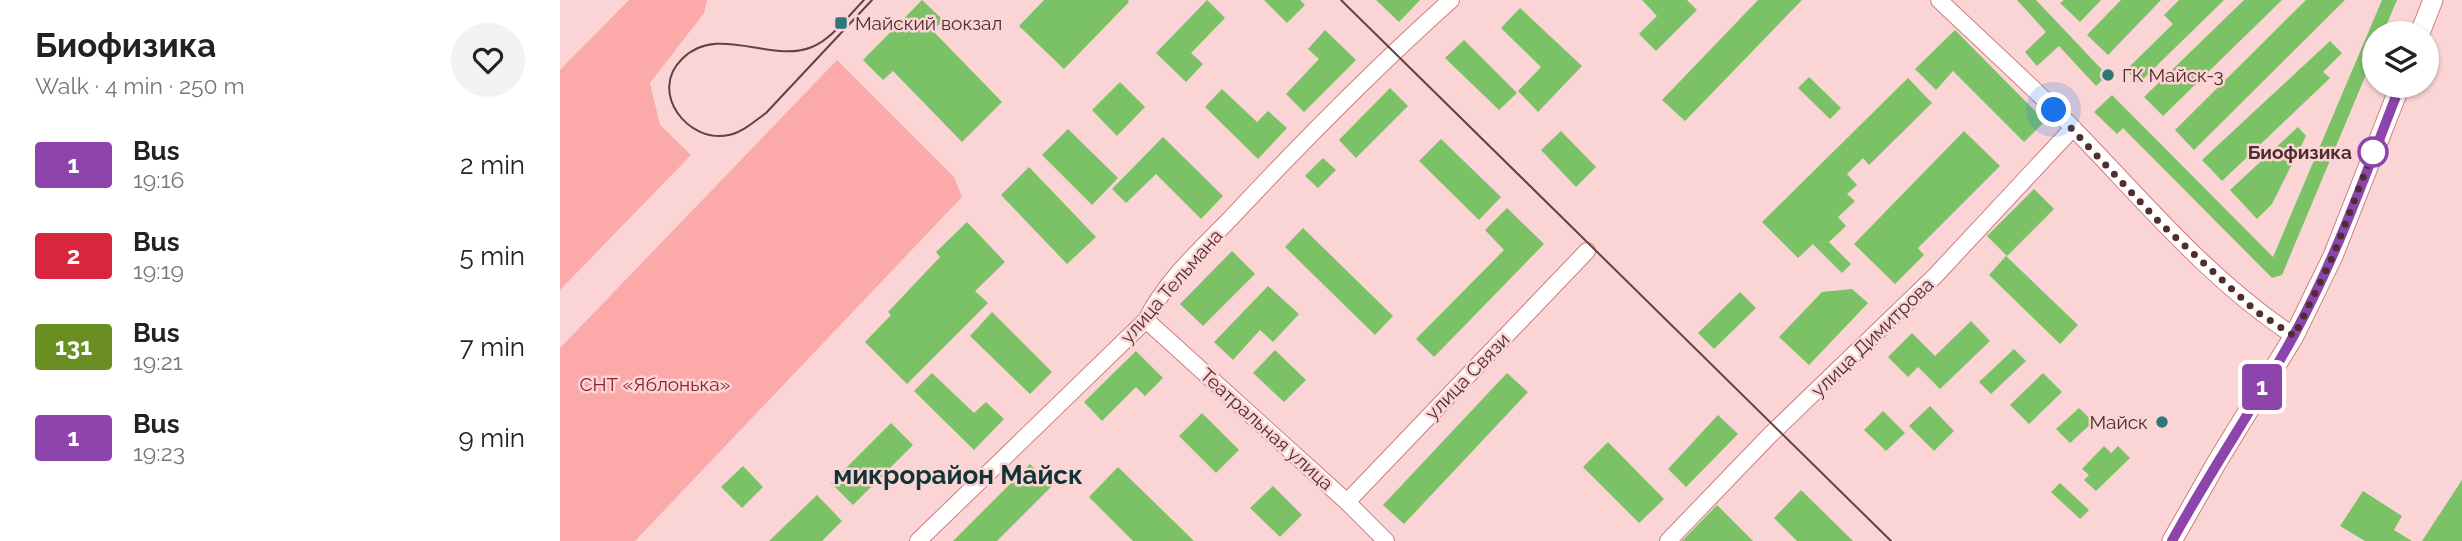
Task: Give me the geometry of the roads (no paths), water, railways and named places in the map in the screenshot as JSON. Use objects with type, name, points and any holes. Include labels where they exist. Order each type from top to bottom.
[{"type":"street","name":"улица Тельмана","points":[[918,541],[1146,320],[1170,282],[1269,178],[1390,55],[1451,0]]},
{"type":"street","points":[[1939,0],[2073,128],[2161,224],[2257,312],[2294,336]]},
{"type":"street","points":[[2425,21],[2433,0]]},
{"type":"street","points":[[2172,541],[2294,336],[2333,256],[2395,98]]},
{"type":"street","name":"улица Димитрова","points":[[1668,541],[1770,435],[1935,276],[2073,128]]},
{"type":"street","name":"улица Связи","points":[[1347,502],[1587,251]]},
{"type":"street","name":"Театральная улица","points":[[1146,320],[1347,502],[1386,541]]},
{"type":"tram line","points":[[864,0],[833,33],[812,47],[779,51],[712,44],[696,49],[682,59],[673,72],[669,86],[677,113],[687,124],[714,136],[734,134],[744,129],[766,113],[872,0]]},
{"type":"tram line","points":[[1341,0],[1891,541]]},
{"type":"place","name":"Майский вокзал","points":[[841,23]]},
{"type":"place","name":"ГК Майск-3","points":[[2108,75]]},
{"type":"place","name":"Биофизика","points":[[2373,152]]},
{"type":"place","name":"Майск","points":[[2162,422]]},
{"type":"district","name":"микрорайон Майск","points":[[958,475]]},
{"type":"park label","name":"СНТ «Яблонька»","points":[[655,384]]}]
